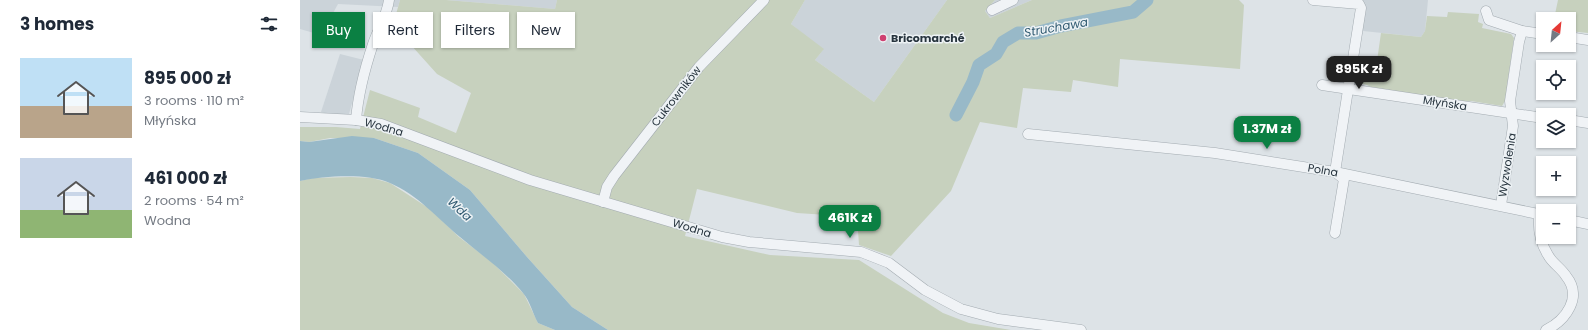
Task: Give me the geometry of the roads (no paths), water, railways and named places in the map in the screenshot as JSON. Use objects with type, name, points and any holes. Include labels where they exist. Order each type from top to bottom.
[{"type":"street","points":[[356,120],[358,100],[373,44],[386,14],[389,0]]},
{"type":"street","name":"Cukrowników","points":[[603,202],[607,187],[614,176],[699,67],[764,0]]},
{"type":"street","points":[[992,10],[1013,0]]},
{"type":"street","points":[[1313,0],[1359,4],[1361,8],[1335,172],[1344,179],[1335,233]]},
{"type":"street","points":[[1486,11],[1489,20],[1522,31],[1536,33]]},
{"type":"street","name":"Wyzwolenia","points":[[1501,205],[1513,126],[1510,113],[1510,101],[1522,31]]},
{"type":"street","points":[[1576,38],[1588,40]]},
{"type":"street","name":"Młyńska","points":[[1322,85],[1536,117]]},
{"type":"street","name":"Wodna","points":[[300,117],[356,120],[385,125],[503,171],[603,202],[735,239],[861,252],[889,263],[925,290],[961,309],[998,319],[1081,330]]},
{"type":"street","points":[[1576,121],[1588,122]]},
{"type":"street","name":"Polna","points":[[1028,134],[1215,152],[1335,172],[1536,213]]},
{"type":"street","points":[[1576,221],[1588,224]]},
{"type":"street","points":[[1542,244],[1548,256],[1567,276],[1572,287],[1573,297],[1567,313],[1561,321],[1546,330]]},
{"type":"water","name":"Wda","points":[[352,136],[374,138],[418,153],[470,190],[572,307],[608,330],[555,330],[538,323],[525,296],[509,278],[427,207],[410,194],[390,183],[370,178],[346,176],[300,181],[300,141],[309,142]]},
{"type":"waterway","name":"Struchawa","points":[[956,115],[973,82],[979,65],[996,54],[1003,42],[1018,33],[1036,33],[1061,26],[1133,12],[1147,0]]},
{"type":"place","name":"Bricomarché","points":[[883,38]]}]
